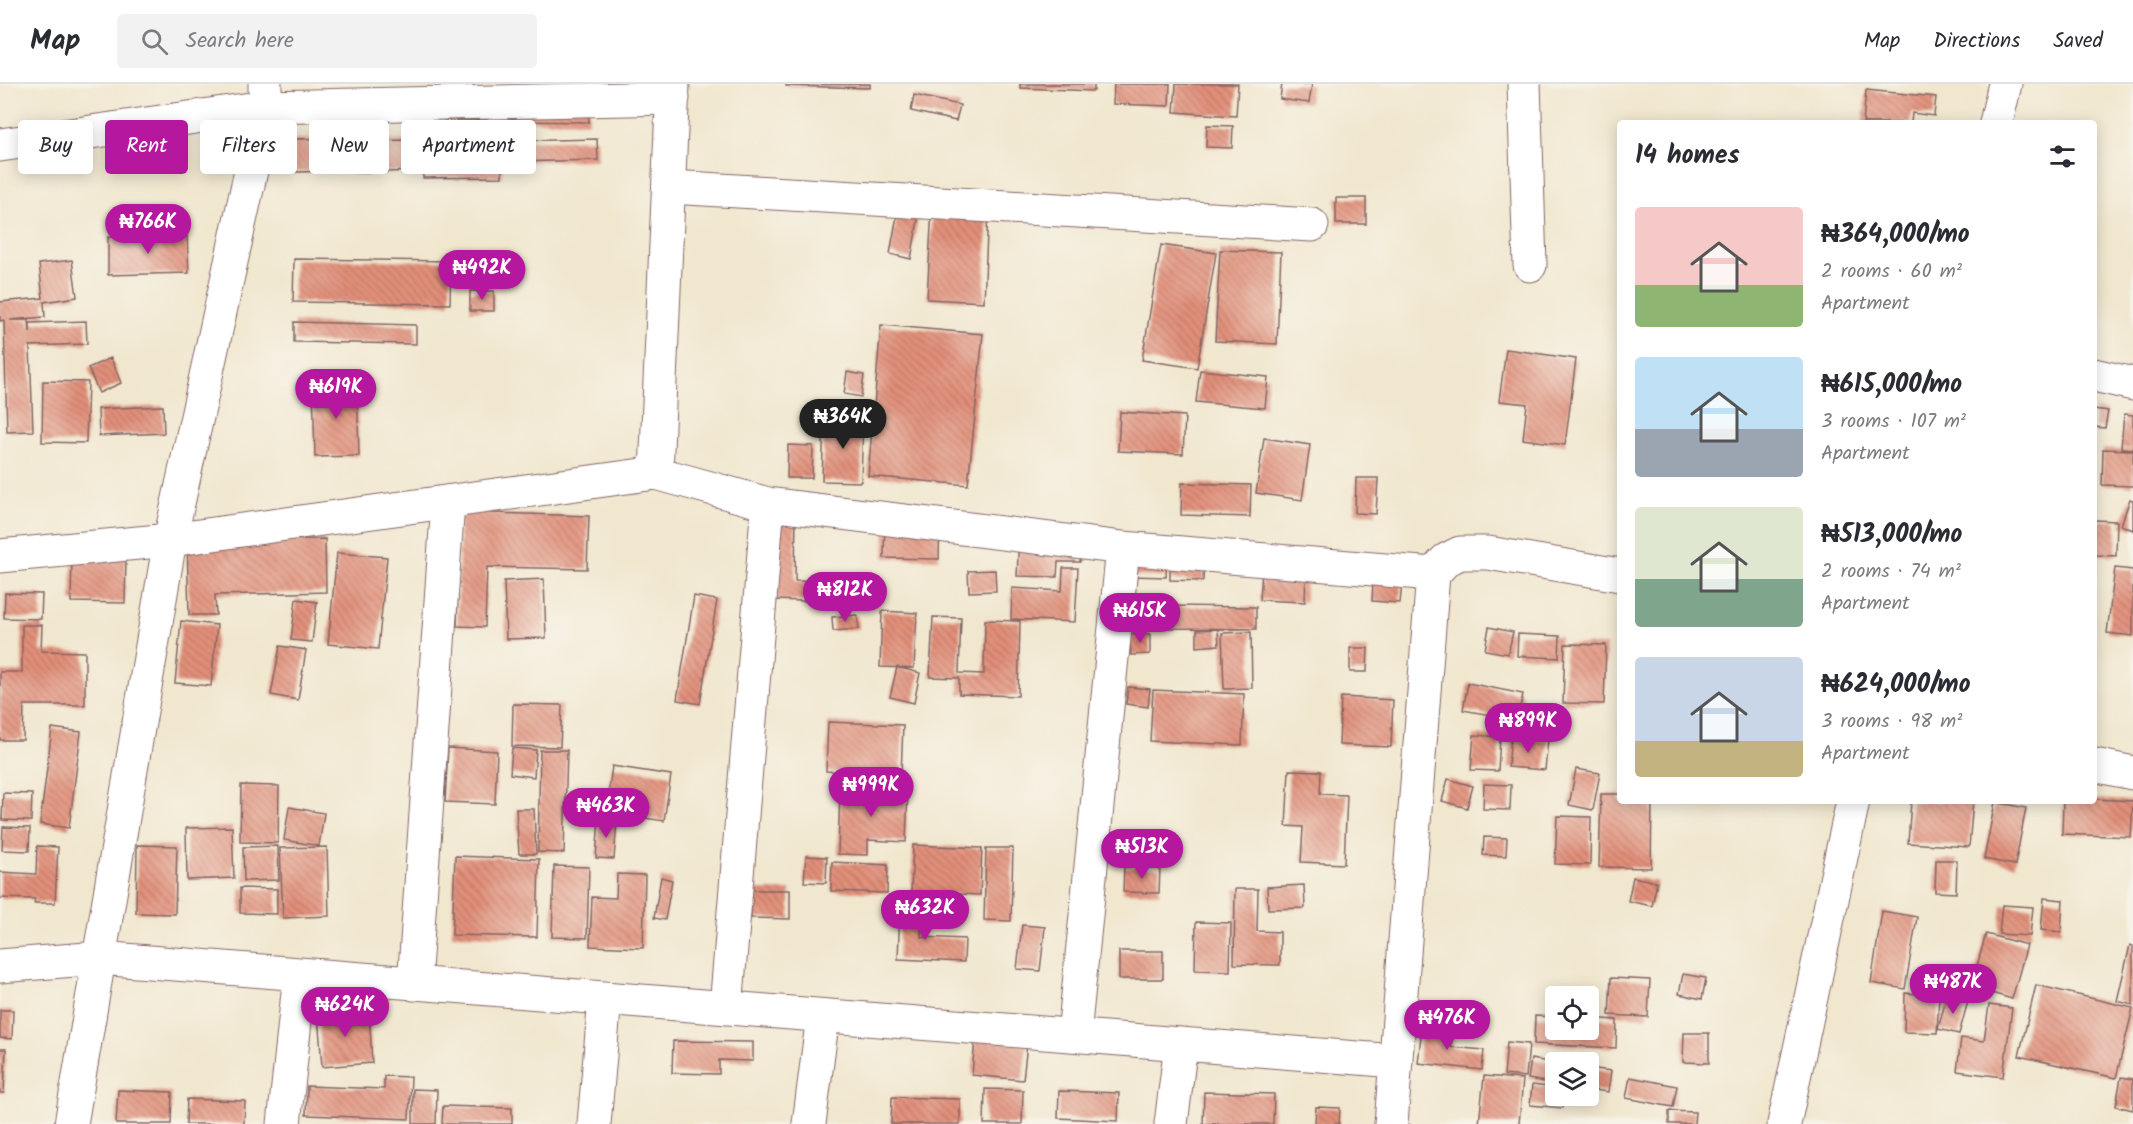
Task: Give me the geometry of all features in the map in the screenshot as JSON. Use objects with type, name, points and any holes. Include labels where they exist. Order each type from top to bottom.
[{"type":"street","points":[[1524,84],[1530,265]]},
{"type":"street","points":[[1997,120],[2005,84]]},
{"type":"street","points":[[0,145],[265,95],[673,91],[656,474]]},
{"type":"street","points":[[71,1124],[170,540],[265,95]]},
{"type":"street","points":[[669,187],[1312,225]]},
{"type":"street","points":[[2097,376],[2133,384]]},
{"type":"street","points":[[0,556],[170,540],[656,474],[768,504],[1122,549],[1433,574]]},
{"type":"street","points":[[414,984],[448,502]]},
{"type":"street","points":[[726,1008],[768,504]]},
{"type":"street","points":[[1074,1035],[1122,549]]},
{"type":"street","points":[[1391,1124],[1433,574],[1446,560],[1460,553],[1488,553],[1617,574]]},
{"type":"street","points":[[2097,766],[2133,773]]},
{"type":"street","points":[[1784,1124],[1852,804]]},
{"type":"street","points":[[0,966],[99,958],[1396,1061]]},
{"type":"street","points":[[284,1124],[300,974]]},
{"type":"street","points":[[594,1124],[605,999]]},
{"type":"street","points":[[809,1124],[823,1016]]},
{"type":"street","points":[[1171,1124],[1181,1044]]},
{"type":"building","points":[[786,84],[870,84],[870,88],[786,86]]},
{"type":"building","points":[[1020,84],[1094,84],[1094,91],[1020,88]]},
{"type":"building","points":[[1114,84],[1170,84],[1169,106],[1113,104]]},
{"type":"building","points":[[1176,84],[1238,84],[1236,116],[1174,112]]},
{"type":"building","points":[[1282,84],[1312,84],[1309,103],[1280,99]]},
{"type":"building","points":[[1866,90],[1936,97],[1934,116],[1912,113],[1911,120],[1863,120]]},
{"type":"building","points":[[914,95],[960,105],[956,121],[911,111]]},
{"type":"building","points":[[444,103],[589,105],[589,122],[444,120]]},
{"type":"building","points":[[1207,125],[1233,126],[1232,148],[1206,147]]},
{"type":"building","points":[[297,139],[309,139],[309,172],[297,172]]},
{"type":"building","points":[[597,139],[598,160],[536,161],[536,140]]},
{"type":"building","points":[[389,140],[401,140],[401,171],[389,172]]},
{"type":"building","points":[[423,174],[502,174],[502,177],[423,178]]},
{"type":"building","points":[[902,188],[923,192],[911,259],[890,254]]},
{"type":"building","points":[[1336,198],[1366,198],[1366,224],[1336,224]]},
{"type":"building","points":[[932,208],[988,211],[984,302],[927,299]]},
{"type":"building","points":[[187,236],[189,273],[108,275],[108,237]]},
{"type":"building","points":[[1161,245],[1216,253],[1197,368],[1142,360]]},
{"type":"building","points":[[1220,250],[1281,252],[1277,344],[1215,341]]},
{"type":"building","points":[[294,259],[451,261],[450,304],[293,302]]},
{"type":"building","points":[[72,260],[77,297],[44,302],[45,317],[10,320],[29,320],[30,333],[30,323],[86,321],[87,344],[30,346],[33,431],[7,432],[4,320],[0,321],[0,302],[43,298],[39,264]]},
{"type":"building","points":[[470,291],[494,291],[494,311],[470,311]]},
{"type":"building","points":[[294,322],[416,325],[416,344],[294,342]]},
{"type":"building","points":[[881,325],[983,334],[968,485],[868,476]]},
{"type":"building","points":[[1506,349],[1576,359],[1565,445],[1523,439],[1527,404],[1499,401]]},
{"type":"building","points":[[111,358],[121,383],[99,393],[88,368]]},
{"type":"building","points":[[1200,370],[1268,377],[1265,408],[1196,402]]},
{"type":"building","points":[[847,372],[864,375],[861,397],[844,394]]},
{"type":"building","points":[[43,381],[88,382],[86,443],[42,442]]},
{"type":"building","points":[[357,383],[359,456],[315,457],[313,385]]},
{"type":"building","points":[[163,406],[164,433],[99,436],[98,409]]},
{"type":"building","points":[[2097,409],[2108,411],[2105,428],[2097,427]]},
{"type":"building","points":[[1120,412],[1185,416],[1183,454],[1118,451]]},
{"type":"building","points":[[2124,414],[2133,415],[2133,449],[2121,448]]},
{"type":"building","points":[[824,418],[863,419],[861,482],[822,481]]},
{"type":"building","points":[[1264,438],[1310,445],[1302,500],[1256,493]]},
{"type":"building","points":[[788,445],[813,446],[812,478],[787,478]]},
{"type":"building","points":[[2103,449],[2133,450],[2133,486],[2102,485]]},
{"type":"building","points":[[1356,478],[1378,478],[1376,514],[1355,513]]},
{"type":"building","points":[[1182,483],[1251,485],[1250,517],[1181,515]]},
{"type":"building","points":[[2130,499],[2133,500],[2133,530],[2121,525]]},
{"type":"building","points":[[776,510],[796,511],[795,581],[861,583],[861,603],[774,600]]},
{"type":"building","points":[[460,512],[589,516],[587,569],[487,567],[485,627],[457,626]]},
{"type":"building","points":[[885,513],[940,515],[939,559],[884,558]]},
{"type":"building","points":[[2097,520],[2117,521],[2116,556],[2097,555]]},
{"type":"building","points":[[1019,536],[1081,539],[1080,562],[1058,562],[1057,577],[1017,576]]},
{"type":"building","points":[[325,539],[326,592],[215,595],[216,615],[189,615],[187,542]]},
{"type":"building","points":[[337,553],[387,557],[378,649],[328,644]]},
{"type":"building","points":[[72,555],[126,557],[125,603],[71,602]]},
{"type":"building","points":[[1131,557],[1167,557],[1166,577],[1131,576]]},
{"type":"building","points":[[1170,558],[1204,559],[1203,581],[1170,580]]},
{"type":"building","points":[[1063,568],[1078,568],[1075,622],[1011,619],[1012,588],[1062,591]]},
{"type":"building","points":[[2115,568],[2133,570],[2133,636],[2107,633]]},
{"type":"building","points":[[1262,569],[1306,572],[1305,602],[1260,600]]},
{"type":"building","points":[[995,570],[996,591],[969,592],[968,571]]},
{"type":"building","points":[[544,579],[546,638],[506,639],[504,581]]},
{"type":"building","points":[[1373,581],[1402,583],[1400,603],[1372,601]]},
{"type":"building","points":[[5,593],[42,594],[41,619],[4,618]]},
{"type":"building","points":[[694,596],[717,600],[700,704],[677,700]]},
{"type":"building","points":[[296,599],[317,602],[312,642],[291,640]]},
{"type":"building","points":[[1166,606],[1256,607],[1256,629],[1166,628]]},
{"type":"building","points":[[882,611],[917,613],[914,668],[880,667]]},
{"type":"building","points":[[857,615],[859,629],[833,631],[832,617]]},
{"type":"building","points":[[933,617],[961,618],[959,673],[984,674],[985,620],[1020,621],[1018,696],[959,694],[959,678],[930,677]]},
{"type":"building","points":[[181,621],[217,625],[211,686],[175,683]]},
{"type":"building","points":[[22,625],[42,625],[41,651],[85,652],[85,705],[24,705],[23,740],[0,740],[0,672],[22,672]]},
{"type":"building","points":[[1489,627],[1513,632],[1508,654],[1485,650]]},
{"type":"building","points":[[1218,629],[1219,645],[1197,647],[1197,630]]},
{"type":"building","points":[[1251,632],[1252,688],[1224,689],[1222,633]]},
{"type":"building","points":[[1130,634],[1150,634],[1150,654],[1131,655]]},
{"type":"building","points":[[1518,634],[1560,636],[1559,658],[1517,656]]},
{"type":"building","points":[[1565,644],[1606,645],[1604,704],[1563,703]]},
{"type":"building","points":[[280,646],[306,650],[298,700],[271,695]]},
{"type":"building","points":[[1350,648],[1368,648],[1367,672],[1350,672]]},
{"type":"building","points":[[897,667],[920,673],[914,703],[890,697]]},
{"type":"building","points":[[1468,683],[1523,694],[1517,720],[1463,710]]},
{"type":"building","points":[[1128,687],[1150,689],[1148,707],[1126,704]]},
{"type":"building","points":[[1153,690],[1244,694],[1242,745],[1150,741]]},
{"type":"building","points":[[1341,697],[1393,700],[1391,747],[1339,745]]},
{"type":"building","points":[[513,704],[562,705],[560,747],[512,746]]},
{"type":"building","points":[[828,722],[903,725],[901,775],[826,771]]},
{"type":"building","points":[[52,728],[81,732],[69,828],[40,824]]},
{"type":"building","points":[[1474,735],[1500,737],[1498,771],[1471,770]]},
{"type":"building","points":[[1511,737],[1548,740],[1545,770],[1508,767]]},
{"type":"building","points":[[448,748],[497,751],[495,804],[445,802]]},
{"type":"building","points":[[512,748],[536,750],[534,777],[510,774]]},
{"type":"building","points":[[540,750],[567,750],[564,853],[538,852]]},
{"type":"building","points":[[612,766],[671,775],[664,821],[606,812]]},
{"type":"building","points":[[1576,769],[1600,773],[1593,810],[1569,805]]},
{"type":"building","points":[[1289,770],[1321,771],[1320,794],[1347,795],[1344,864],[1301,862],[1303,827],[1286,826]]},
{"type":"building","points":[[1448,779],[1473,786],[1467,808],[1442,801]]},
{"type":"building","points":[[1484,784],[1511,785],[1510,810],[1483,809]]},
{"type":"building","points":[[241,785],[279,786],[278,843],[240,842]]},
{"type":"building","points":[[840,788],[908,790],[906,842],[868,840],[868,855],[838,854]]},
{"type":"building","points":[[3,793],[32,794],[31,821],[2,820]]},
{"type":"building","points":[[1601,794],[1617,794],[1617,804],[1652,804],[1651,868],[1599,867]]},
{"type":"building","points":[[2097,799],[2133,801],[2131,837],[2062,834],[2063,804],[2097,804]]},
{"type":"building","points":[[1911,804],[1973,804],[1969,847],[1908,843]]},
{"type":"building","points":[[1995,804],[2026,808],[2015,865],[1984,859]]},
{"type":"building","points":[[289,807],[324,813],[319,846],[284,840]]},
{"type":"building","points":[[516,809],[534,809],[536,854],[519,854]]},
{"type":"building","points":[[1557,816],[1591,817],[1590,865],[1555,864]]},
{"type":"building","points":[[599,818],[617,820],[614,859],[596,858]]},
{"type":"building","points":[[3,827],[30,828],[29,851],[2,850]]},
{"type":"building","points":[[232,827],[234,878],[187,880],[186,828]]},
{"type":"building","points":[[1484,837],[1507,838],[1506,856],[1483,855]]},
{"type":"building","points":[[137,845],[177,846],[175,914],[136,913]]},
{"type":"building","points":[[913,845],[982,848],[980,895],[911,892]]},
{"type":"building","points":[[37,846],[58,847],[55,903],[34,903],[35,899],[0,898],[0,872],[36,874]]},
{"type":"building","points":[[278,846],[279,880],[244,881],[243,847]]},
{"type":"building","points":[[327,847],[329,916],[283,918],[280,848]]},
{"type":"building","points":[[986,848],[1013,848],[1011,921],[984,920]]},
{"type":"building","points":[[455,856],[539,859],[537,937],[452,935]]},
{"type":"building","points":[[806,856],[827,857],[826,883],[804,882]]},
{"type":"building","points":[[1936,860],[1957,860],[1956,893],[1935,892]]},
{"type":"building","points":[[832,862],[888,865],[887,893],[831,891]]},
{"type":"building","points":[[554,866],[589,867],[587,938],[552,937]]},
{"type":"building","points":[[1124,867],[1160,868],[1159,893],[1123,892]]},
{"type":"building","points":[[617,874],[645,875],[643,948],[590,946],[592,897],[616,898]]},
{"type":"building","points":[[661,877],[672,880],[665,920],[654,918]]},
{"type":"building","points":[[1633,877],[1657,882],[1652,906],[1628,901]]},
{"type":"building","points":[[1304,885],[1305,908],[1268,909],[1267,887]]},
{"type":"building","points":[[240,888],[277,889],[277,914],[240,913]]},
{"type":"building","points":[[1235,889],[1258,889],[1257,931],[1280,932],[1280,965],[1234,964]]},
{"type":"building","points":[[752,890],[790,890],[790,919],[751,918]]},
{"type":"building","points":[[2044,898],[2063,900],[2061,932],[2041,930]]},
{"type":"building","points":[[2002,905],[2033,907],[2030,936],[1999,934]]},
{"type":"building","points":[[900,907],[922,908],[921,937],[965,939],[964,962],[898,959]]},
{"type":"building","points":[[1882,911],[1917,917],[1905,989],[1871,983]]},
{"type":"building","points":[[1196,922],[1231,923],[1230,971],[1195,970]]},
{"type":"building","points":[[1022,925],[1045,927],[1040,971],[1017,969]]},
{"type":"building","points":[[1986,934],[2027,945],[2012,999],[1971,987]]},
{"type":"building","points":[[2130,945],[2133,946],[2133,1005],[2117,1001]]},
{"type":"building","points":[[1119,951],[1163,951],[1163,979],[1119,979]]},
{"type":"building","points":[[1683,974],[1706,978],[1702,999],[1679,994]]},
{"type":"building","points":[[1611,978],[1650,980],[1648,1017],[1609,1015]]},
{"type":"building","points":[[2036,985],[2133,1008],[2116,1078],[2019,1056]]},
{"type":"building","points":[[1905,993],[1939,995],[1937,1033],[1904,1032]]},
{"type":"building","points":[[1947,995],[1968,1001],[1959,1034],[1938,1029]]},
{"type":"building","points":[[1989,1005],[2012,1008],[2003,1077],[1957,1071],[1961,1038],[1984,1041]]},
{"type":"building","points":[[0,1010],[13,1010],[12,1039],[0,1038]]},
{"type":"building","points":[[369,1010],[372,1063],[322,1067],[318,1014]]},
{"type":"building","points":[[1535,1016],[1545,1016],[1545,1040],[1599,1040],[1599,1019],[1617,1020],[1616,1048],[1534,1044]]},
{"type":"building","points":[[1422,1027],[1453,1030],[1451,1047],[1484,1050],[1482,1070],[1418,1063]]},
{"type":"building","points":[[1684,1033],[1709,1033],[1709,1063],[1683,1062]]},
{"type":"building","points":[[975,1039],[1027,1044],[1023,1080],[972,1075]]},
{"type":"building","points":[[673,1041],[753,1042],[753,1061],[719,1060],[719,1074],[672,1073]]},
{"type":"building","points":[[1507,1042],[1529,1044],[1526,1077],[1504,1075]]},
{"type":"building","points":[[0,1049],[6,1049],[4,1093],[0,1093]]},
{"type":"building","points":[[1531,1059],[1545,1061],[1545,1082],[1528,1079]]},
{"type":"building","points":[[1599,1069],[1611,1071],[1608,1092],[1599,1091]]},
{"type":"building","points":[[384,1076],[411,1077],[409,1119],[306,1115],[307,1086],[384,1089]]},
{"type":"building","points":[[1484,1076],[1523,1079],[1519,1124],[1479,1124]]},
{"type":"building","points":[[1630,1077],[1677,1086],[1673,1107],[1626,1098]]},
{"type":"building","points":[[2121,1077],[2133,1079],[2133,1110],[2116,1106]]},
{"type":"building","points":[[1532,1085],[1545,1087],[1545,1106],[1563,1106],[1563,1108],[1530,1105]]},
{"type":"building","points":[[413,1089],[437,1090],[436,1124],[413,1124]]},
{"type":"building","points":[[985,1089],[1023,1090],[1022,1124],[984,1124]]},
{"type":"building","points":[[118,1090],[172,1092],[171,1124],[116,1124]]},
{"type":"building","points":[[1059,1091],[1119,1093],[1118,1121],[1058,1118]]},
{"type":"building","points":[[1204,1092],[1274,1094],[1273,1124],[1203,1124]]},
{"type":"building","points":[[892,1097],[960,1099],[960,1124],[891,1124]]},
{"type":"building","points":[[187,1099],[245,1101],[244,1124],[186,1124]]},
{"type":"building","points":[[443,1106],[512,1108],[512,1124],[442,1124]]},
{"type":"building","points":[[1316,1107],[1340,1108],[1339,1124],[1315,1124]]},
{"type":"building","points":[[1669,1111],[1695,1112],[1694,1124],[1669,1124]]}]
